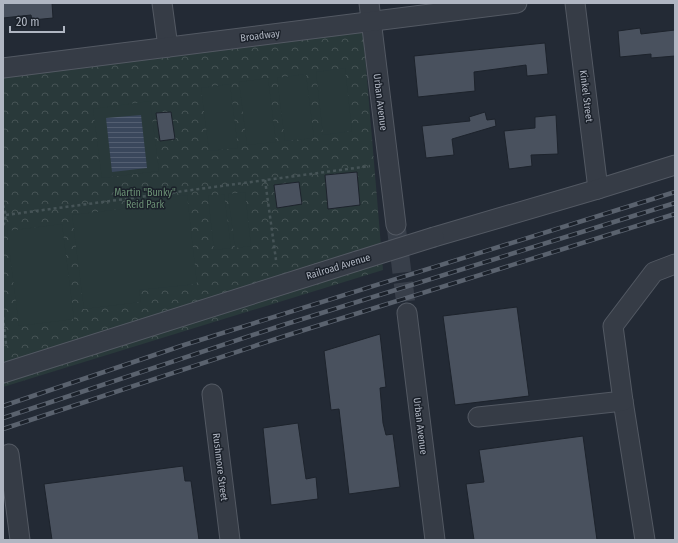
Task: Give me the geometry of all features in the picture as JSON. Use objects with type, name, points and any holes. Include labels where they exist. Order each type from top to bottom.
[{"type":"street","points":[[162,3],[168,47]]},
{"type":"street","name":"Broadway","points":[[3,68],[168,47],[370,12],[517,3]]},
{"type":"street","name":"Kinkel Street","points":[[575,3],[598,189]]},
{"type":"street","name":"Urban Avenue","points":[[370,12],[396,225]]},
{"type":"street","name":"Railroad Avenue","points":[[3,373],[357,260],[675,165]]},
{"type":"street","points":[[645,540],[642,512],[623,402],[613,326],[654,272],[675,264]]},
{"type":"street","name":"Urban Avenue","points":[[407,313],[436,540]]},
{"type":"street","name":"Rushmore Street","points":[[212,394],[230,540]]},
{"type":"street","points":[[478,417],[623,402]]},
{"type":"street","points":[[9,454],[20,540]]},
{"type":"path","points":[[6,215],[371,166]]},
{"type":"path","points":[[265,180],[276,260]]},
{"type":"path","points":[[3,205],[6,215],[3,228]]},
{"type":"path","points":[[3,316],[6,344]]},
{"type":"green space","name":"Martin \"Bunky\" Reid Park","points":[[363,31],[383,270],[3,387],[3,75]]},
{"type":"green space","points":[[345,68],[352,131],[323,135],[316,72]]},
{"type":"green space","points":[[306,74],[314,138],[285,141],[277,78]]},
{"type":"green space","points":[[268,78],[276,142],[247,145],[239,82]]},
{"type":"green space","points":[[230,84],[238,148],[209,151],[201,88]]},
{"type":"green space","points":[[150,101],[159,171],[102,178],[93,109]]},
{"type":"green space","points":[[245,192],[251,246],[235,248],[228,194]]},
{"type":"green space","points":[[224,194],[231,248],[214,250],[208,196]]},
{"type":"green space","points":[[187,195],[197,284],[139,290],[141,302],[84,309],[72,215],[129,208],[129,201]]},
{"type":"green space","points":[[62,224],[74,319],[19,326],[7,231]]},
{"type":"water","points":[[141,115],[147,168],[112,172],[106,118]]},
{"type":"building","points":[[3,3],[52,3],[53,18],[32,20],[31,15],[3,18]]},
{"type":"building","points":[[640,28],[641,34],[675,30],[675,56],[651,58],[651,54],[620,57],[618,31]]},
{"type":"building","points":[[545,43],[548,74],[527,76],[526,65],[474,72],[475,91],[418,97],[414,56]]},
{"type":"building","points":[[171,112],[175,139],[160,141],[156,113]]},
{"type":"building","points":[[485,112],[487,120],[495,119],[496,126],[452,139],[454,155],[426,158],[422,126],[470,121],[469,117]]},
{"type":"building","points":[[556,115],[558,154],[531,155],[532,166],[509,169],[504,131],[535,128],[535,117]]},
{"type":"building","points":[[357,172],[360,205],[328,209],[325,175]]},
{"type":"building","points":[[299,182],[302,204],[277,208],[274,185]]},
{"type":"building","points":[[517,307],[529,396],[455,405],[443,316]]},
{"type":"building","points":[[380,334],[386,387],[380,388],[383,423],[386,435],[393,434],[400,487],[349,494],[339,409],[331,410],[324,351]]},
{"type":"building","points":[[298,423],[306,479],[316,477],[318,499],[271,505],[263,428]]},
{"type":"building","points":[[583,436],[597,540],[474,540],[466,484],[484,482],[479,450]]},
{"type":"building","points":[[183,466],[185,481],[191,481],[199,540],[52,540],[44,484]]},
{"type":"tunnel","points":[[396,225],[407,313]]},
{"type":"railway","points":[[3,406],[184,345],[675,192]]},
{"type":"railway","points":[[3,418],[283,325],[675,203]]},
{"type":"railway","points":[[3,429],[285,336],[675,214]]}]
